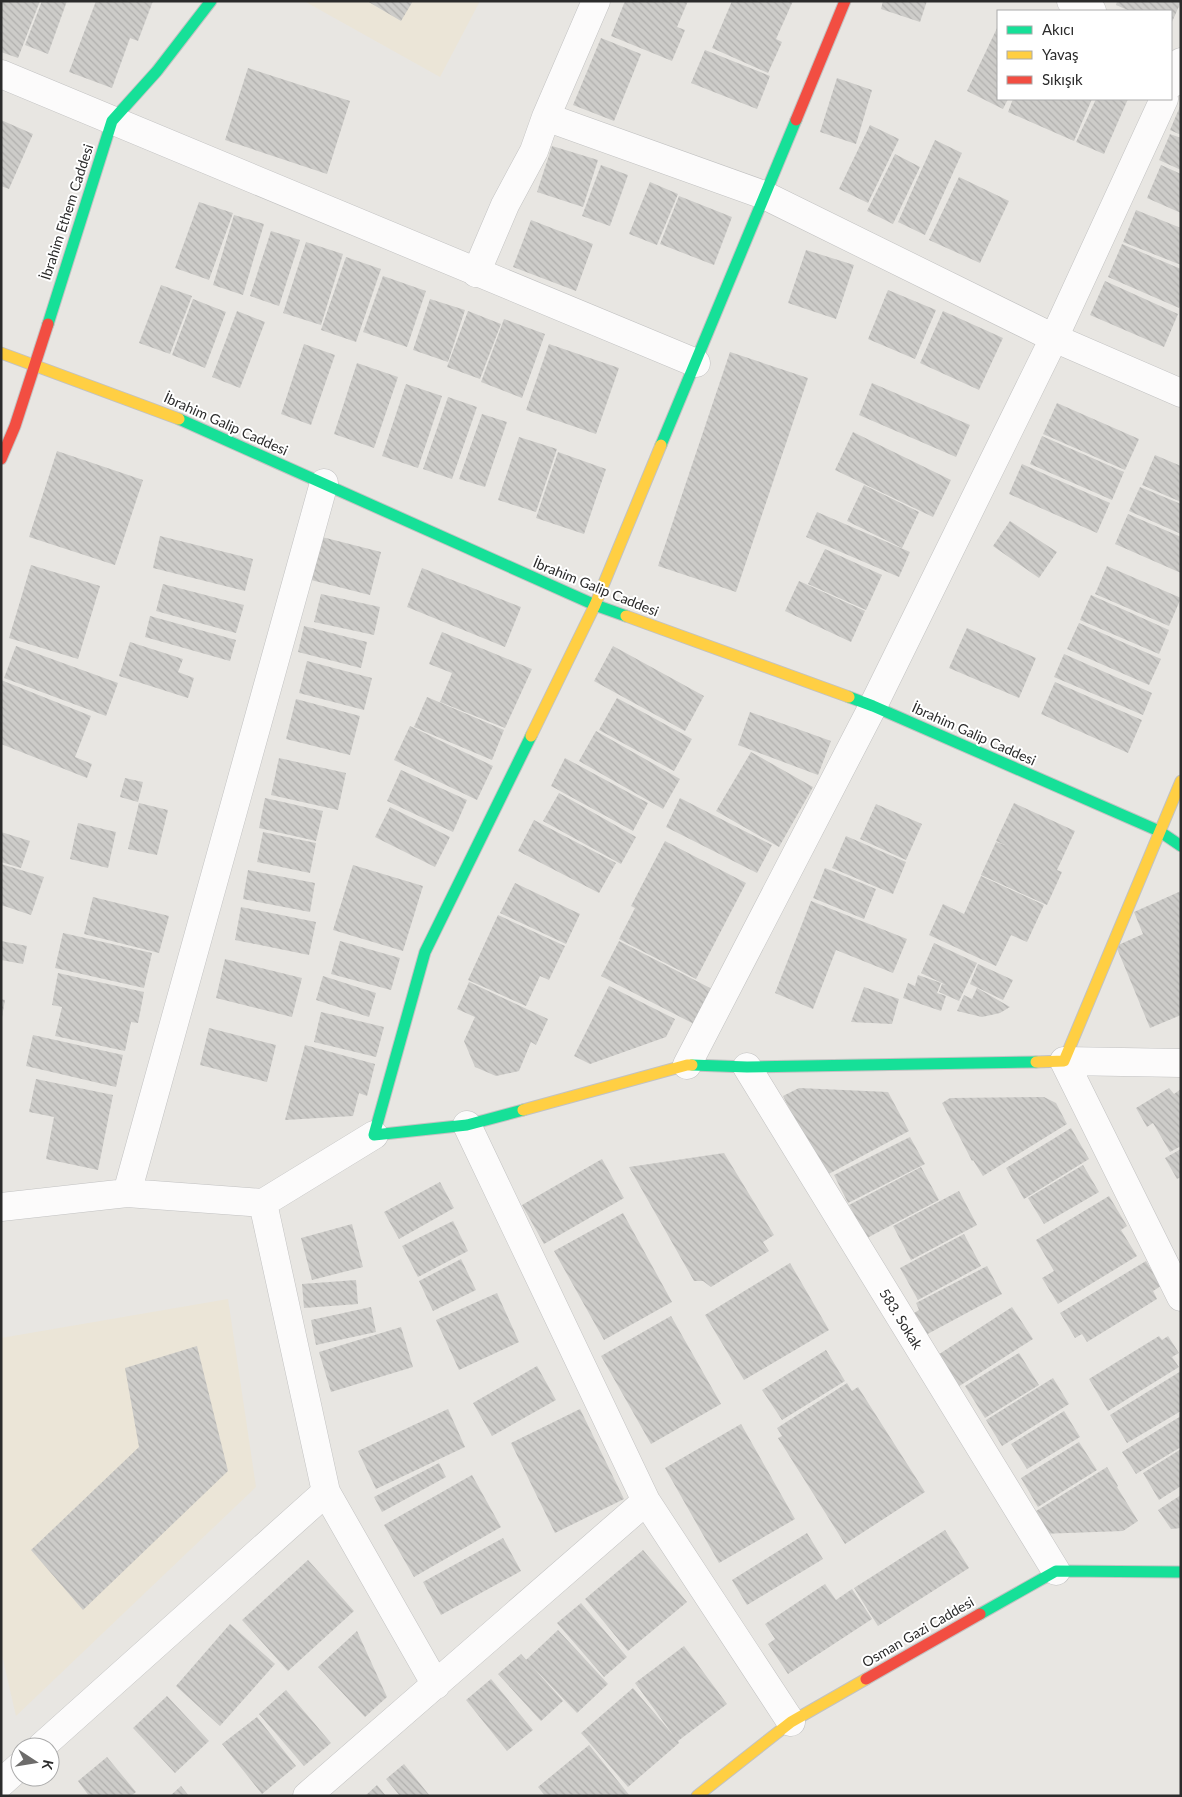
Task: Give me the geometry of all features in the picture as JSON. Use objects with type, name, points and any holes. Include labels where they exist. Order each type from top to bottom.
[{"type":"street","name":"İbrahim Ethem Caddesi","points":[[1,458],[15,426],[112,121],[157,71],[211,1]]},
{"type":"street","points":[[476,273],[505,205],[534,151],[546,117],[596,1]]},
{"type":"street","points":[[374,1136],[425,952],[595,605],[845,1]]},
{"type":"street","points":[[1071,1],[1090,10]]},
{"type":"street","points":[[1172,82],[1181,62]]},
{"type":"street","points":[[1,74],[696,364]]},
{"type":"street","points":[[687,1065],[873,706],[1054,338],[1164,100]]},
{"type":"street","points":[[546,117],[764,195],[1054,338],[1181,393]]},
{"type":"street","name":"İbrahim Galip Caddesi","points":[[1,353],[171,415],[595,605],[873,706],[1159,831],[1181,846]]},
{"type":"street","points":[[127,1193],[324,483]]},
{"type":"street","points":[[1181,781],[1064,1061],[1181,1297]]},
{"type":"street","points":[[1,1207],[127,1193],[263,1203],[374,1136],[467,1125],[687,1065],[747,1067],[1064,1061],[1181,1063]]},
{"type":"street","name":"583. Sokak","points":[[747,1067],[1056,1571]]},
{"type":"street","points":[[467,1125],[646,1501],[791,1722]]},
{"type":"street","points":[[263,1203],[326,1492],[436,1685]]},
{"type":"street","points":[[52,1737],[326,1492]]},
{"type":"street","points":[[307,1796],[646,1501]]},
{"type":"street","points":[[1056,1571],[1181,1572]]},
{"type":"street","name":"Osman Gazi Caddesi","points":[[697,1796],[791,1722],[1056,1571]]},
{"type":"shaded area","points":[[304,1],[480,1],[440,77]]},
{"type":"shaded area","points":[[228,1299],[256,1487],[16,1716],[1,1651],[1,1338]]},
{"type":"building","points":[[3,1],[40,1],[18,58],[1,52],[1,5]]},
{"type":"building","points":[[42,1],[67,1],[48,54],[25,45]]},
{"type":"building","points":[[96,1],[153,1],[138,41],[130,38],[112,88],[69,72]]},
{"type":"building","points":[[367,1],[413,1],[401,21]]},
{"type":"building","points":[[625,1],[688,1],[677,27],[685,30],[672,61],[611,36]]},
{"type":"building","points":[[732,1],[793,1],[776,39],[782,42],[768,73],[712,48]]},
{"type":"building","points":[[883,1],[927,1],[920,22],[881,9]]},
{"type":"building","points":[[1117,1],[1181,1],[1172,22],[1172,10],[1128,10],[1116,5]]},
{"type":"building","points":[[997,28],[997,100],[1008,100],[1003,109],[967,91]]},
{"type":"building","points":[[601,38],[641,54],[614,121],[573,105]]},
{"type":"building","points":[[705,50],[770,76],[757,109],[691,83]]},
{"type":"building","points":[[248,68],[350,101],[327,174],[225,140]]},
{"type":"building","points":[[837,78],[872,90],[856,144],[820,132]]},
{"type":"building","points":[[1013,100],[1092,100],[1074,141],[1008,112]]},
{"type":"building","points":[[1096,100],[1128,100],[1104,154],[1076,142]]},
{"type":"building","points":[[1181,104],[1181,135],[1170,130]]},
{"type":"building","points":[[1,120],[33,134],[9,189],[1,186]]},
{"type":"building","points":[[870,125],[899,139],[868,203],[839,189]]},
{"type":"building","points":[[1170,134],[1181,138],[1181,170],[1159,160]]},
{"type":"building","points":[[935,140],[962,153],[925,235],[898,222]]},
{"type":"building","points":[[552,146],[598,160],[583,207],[537,192]]},
{"type":"building","points":[[895,154],[920,167],[893,224],[867,211]]},
{"type":"building","points":[[601,165],[628,175],[610,226],[582,216]]},
{"type":"building","points":[[1161,165],[1181,174],[1181,213],[1147,198]]},
{"type":"building","points":[[959,177],[1009,201],[980,263],[929,240]]},
{"type":"building","points":[[650,182],[678,194],[657,245],[629,234]]},
{"type":"building","points":[[679,196],[732,217],[714,265],[660,244]]},
{"type":"building","points":[[199,202],[233,213],[209,280],[175,268]]},
{"type":"building","points":[[1136,210],[1181,228],[1181,265],[1123,242]]},
{"type":"building","points":[[234,215],[264,224],[243,295],[213,285]]},
{"type":"building","points":[[531,220],[593,244],[576,291],[513,267]]},
{"type":"building","points":[[271,231],[300,240],[279,306],[250,296]]},
{"type":"building","points":[[306,242],[343,254],[321,325],[283,313]]},
{"type":"building","points":[[1122,244],[1181,269],[1181,304],[1179,308],[1108,277]]},
{"type":"building","points":[[806,250],[854,265],[836,319],[788,303]]},
{"type":"building","points":[[346,257],[381,269],[356,342],[321,330]]},
{"type":"building","points":[[383,276],[426,291],[407,347],[363,332]]},
{"type":"building","points":[[1105,281],[1178,314],[1164,347],[1090,315]]},
{"type":"building","points":[[161,285],[192,296],[170,354],[139,343]]},
{"type":"building","points":[[888,290],[936,310],[915,359],[868,339]]},
{"type":"building","points":[[193,299],[226,312],[205,368],[172,355]]},
{"type":"building","points":[[430,299],[465,310],[448,362],[413,350]]},
{"type":"building","points":[[237,311],[265,322],[240,388],[212,377]]},
{"type":"building","points":[[468,311],[501,324],[480,379],[447,367]]},
{"type":"building","points":[[943,311],[1003,338],[979,390],[920,363]]},
{"type":"building","points":[[504,319],[545,334],[522,398],[481,382]]},
{"type":"building","points":[[304,344],[335,355],[311,425],[281,414]]},
{"type":"building","points":[[549,344],[619,368],[596,434],[526,410]]},
{"type":"building","points":[[730,352],[808,378],[736,592],[658,566]]},
{"type":"building","points":[[357,363],[398,377],[374,448],[334,434]]},
{"type":"building","points":[[872,383],[970,425],[956,457],[859,415]]},
{"type":"building","points":[[406,384],[442,396],[418,468],[382,456]]},
{"type":"building","points":[[448,397],[477,407],[452,479],[423,469]]},
{"type":"building","points":[[1057,403],[1139,439],[1125,470],[1043,434]]},
{"type":"building","points":[[482,414],[507,422],[485,487],[459,479]]},
{"type":"building","points":[[853,432],[951,480],[933,517],[835,470]]},
{"type":"building","points":[[1042,436],[1124,472],[1112,500],[1030,464]]},
{"type":"building","points":[[519,437],[557,449],[536,512],[498,500]]},
{"type":"building","points":[[57,451],[143,480],[115,565],[29,537]]},
{"type":"building","points":[[558,452],[606,469],[584,534],[536,518]]},
{"type":"building","points":[[1155,455],[1181,466],[1181,502],[1142,485]]},
{"type":"building","points":[[1022,464],[1110,503],[1097,533],[1009,494]]},
{"type":"building","points":[[864,485],[919,512],[902,548],[847,521]]},
{"type":"building","points":[[1140,487],[1181,504],[1181,534],[1129,511]]},
{"type":"building","points":[[817,512],[910,552],[899,577],[806,537]]},
{"type":"building","points":[[1128,514],[1181,537],[1181,573],[1115,544]]},
{"type":"building","points":[[1010,521],[1057,552],[1039,578],[993,546]]},
{"type":"building","points":[[160,536],[253,559],[245,591],[153,568]]},
{"type":"building","points":[[322,537],[381,552],[370,595],[311,580]]},
{"type":"building","points":[[825,549],[882,575],[866,610],[808,584]]},
{"type":"building","points":[[31,565],[100,586],[78,659],[9,638]]},
{"type":"building","points":[[1107,566],[1181,598],[1169,626],[1095,594]]},
{"type":"building","points":[[422,568],[521,607],[505,647],[407,607]]},
{"type":"building","points":[[799,581],[865,611],[851,642],[785,611]]},
{"type":"building","points":[[163,584],[244,605],[236,633],[156,611]]},
{"type":"building","points":[[321,594],[380,607],[374,635],[314,622]]},
{"type":"building","points":[[1091,595],[1169,630],[1159,654],[1080,620]]},
{"type":"building","points":[[150,616],[236,640],[230,661],[145,637]]},
{"type":"building","points":[[1079,623],[1161,659],[1149,685],[1067,649]]},
{"type":"building","points":[[304,626],[367,642],[361,668],[298,652]]},
{"type":"building","points":[[967,628],[1036,658],[1019,698],[949,668]]},
{"type":"building","points":[[442,632],[532,669],[505,728],[440,702],[452,673],[429,664]]},
{"type":"building","points":[[130,642],[183,659],[178,672],[194,678],[188,698],[119,676]]},
{"type":"building","points":[[16,646],[118,683],[106,716],[4,678]]},
{"type":"building","points":[[613,646],[704,696],[685,731],[594,681]]},
{"type":"building","points":[[1064,654],[1152,693],[1143,715],[1054,677]]},
{"type":"building","points":[[307,661],[372,678],[364,710],[299,693]]},
{"type":"building","points":[[1,680],[91,716],[75,757],[92,764],[87,778],[1,744]]},
{"type":"building","points":[[1055,682],[1142,720],[1128,753],[1041,714]]},
{"type":"building","points":[[427,697],[504,730],[492,760],[414,727]]},
{"type":"building","points":[[617,698],[692,739],[674,771],[599,730]]},
{"type":"building","points":[[296,699],[360,716],[350,755],[286,739]]},
{"type":"building","points":[[750,712],[831,741],[818,775],[738,745]]},
{"type":"building","points":[[410,726],[493,766],[477,800],[394,760]]},
{"type":"building","points":[[596,731],[680,779],[663,809],[579,761]]},
{"type":"building","points":[[751,752],[813,787],[779,847],[716,811]]},
{"type":"building","points":[[279,758],[346,773],[338,810],[271,795]]},
{"type":"building","points":[[565,758],[648,803],[633,831],[551,786]]},
{"type":"building","points":[[401,770],[467,800],[453,832],[387,801]]},
{"type":"building","points":[[125,778],[143,782],[138,802],[120,797]]},
{"type":"building","points":[[559,793],[636,837],[621,864],[543,821]]},
{"type":"building","points":[[265,798],[323,811],[316,841],[259,828]]},
{"type":"building","points":[[680,798],[772,845],[757,873],[666,827]]},
{"type":"building","points":[[139,803],[168,810],[157,855],[128,849]]},
{"type":"building","points":[[1014,803],[1075,831],[1057,870],[1062,872],[1047,905],[981,875],[996,842],[1005,845],[996,841]]},
{"type":"building","points":[[876,804],[922,824],[906,860],[860,839]]},
{"type":"building","points":[[390,807],[450,837],[435,867],[375,837]]},
{"type":"building","points":[[534,820],[616,863],[599,893],[518,851]]},
{"type":"building","points":[[78,823],[116,832],[108,868],[70,859]]},
{"type":"building","points":[[1,832],[30,841],[21,868],[1,862]]},
{"type":"building","points":[[263,832],[316,843],[310,873],[257,862]]},
{"type":"building","points":[[846,836],[906,862],[893,894],[832,868]]},
{"type":"building","points":[[665,841],[746,883],[696,979],[619,939],[635,908],[631,906]]},
{"type":"building","points":[[1,864],[44,877],[31,915],[1,905]]},
{"type":"building","points":[[353,865],[423,886],[403,951],[333,930]]},
{"type":"building","points":[[825,868],[876,889],[864,919],[813,898]]},
{"type":"building","points":[[248,870],[315,883],[310,912],[243,899]]},
{"type":"building","points":[[981,876],[1044,905],[1027,942],[1011,935],[996,966],[929,935],[943,904],[964,914]]},
{"type":"building","points":[[515,883],[580,914],[566,944],[500,913]]},
{"type":"building","points":[[1181,891],[1181,1015],[1150,1028],[1116,946],[1143,934],[1134,912]]},
{"type":"building","points":[[93,897],[169,916],[159,953],[84,934]]},
{"type":"building","points":[[811,901],[907,939],[893,973],[836,950],[813,1009],[775,993]]},
{"type":"building","points":[[241,907],[316,922],[309,955],[235,940]]},
{"type":"building","points":[[498,915],[565,946],[549,980],[540,976],[526,1006],[468,980]]},
{"type":"building","points":[[63,933],[152,953],[144,988],[55,968]]},
{"type":"building","points":[[1,941],[27,946],[23,964],[1,960]]},
{"type":"building","points":[[340,941],[400,958],[391,990],[331,974]]},
{"type":"building","points":[[619,941],[712,989],[694,1024],[601,976]]},
{"type":"building","points":[[934,943],[977,963],[959,1001],[939,992],[942,984],[946,985],[921,973]]},
{"type":"building","points":[[225,959],[302,978],[292,1017],[216,998]]},
{"type":"building","points":[[978,964],[1013,980],[1003,1000],[970,984]]},
{"type":"building","points":[[58,973],[144,992],[138,1023],[131,1022],[125,1051],[55,1036],[62,1007],[52,1005]]},
{"type":"building","points":[[918,975],[941,983],[937,993],[946,996],[941,1011],[903,998],[908,983],[915,986]]},
{"type":"building","points":[[323,976],[376,993],[369,1017],[316,1000]]},
{"type":"building","points":[[469,982],[548,1019],[536,1045],[531,1042],[519,1071],[496,1076],[475,1067],[464,1041],[475,1017],[457,1009]]},
{"type":"building","points":[[609,986],[675,1019],[666,1037],[590,1064],[574,1056]]},
{"type":"building","points":[[864,987],[899,999],[892,1024],[851,1022]]},
{"type":"building","points":[[977,988],[1010,1007],[1000,1013],[982,1017],[957,1011],[964,995],[972,999]]},
{"type":"building","points":[[1,999],[5,1000],[2,1017],[1,1016]]},
{"type":"building","points":[[321,1012],[384,1027],[376,1057],[314,1042]]},
{"type":"building","points":[[209,1028],[276,1045],[267,1082],[200,1065]]},
{"type":"building","points":[[33,1035],[123,1055],[116,1087],[26,1066]]},
{"type":"building","points":[[305,1045],[375,1064],[367,1096],[359,1093],[353,1116],[285,1120]]},
{"type":"building","points":[[36,1079],[113,1095],[98,1170],[46,1159],[54,1117],[29,1112]]},
{"type":"building","points":[[799,1088],[888,1092],[909,1131],[823,1177],[783,1096]]},
{"type":"building","points":[[1169,1088],[1174,1094],[1181,1089],[1181,1146],[1170,1152],[1153,1123],[1147,1127],[1136,1108]]},
{"type":"building","points":[[1044,1097],[1056,1103],[1067,1124],[983,1176],[972,1161],[942,1103],[950,1098]]},
{"type":"building","points":[[1071,1128],[1089,1159],[1024,1199],[1006,1168]]},
{"type":"building","points":[[910,1137],[925,1164],[848,1203],[834,1175]]},
{"type":"building","points":[[1181,1149],[1181,1177],[1177,1179],[1165,1158]]},
{"type":"building","points":[[724,1153],[774,1235],[763,1242],[769,1251],[711,1287],[703,1281],[694,1281],[629,1167]]},
{"type":"building","points":[[602,1159],[624,1198],[544,1244],[522,1205]]},
{"type":"building","points":[[1083,1165],[1099,1192],[1044,1224],[1028,1198]]},
{"type":"building","points":[[921,1167],[939,1200],[867,1238],[849,1205]]},
{"type":"building","points":[[440,1182],[454,1208],[399,1239],[384,1212]]},
{"type":"building","points":[[959,1191],[977,1225],[911,1260],[893,1226]]},
{"type":"building","points":[[1109,1196],[1127,1226],[1121,1230],[1137,1256],[1058,1304],[1042,1278],[1054,1271],[1036,1240]]},
{"type":"building","points":[[623,1213],[672,1302],[604,1340],[554,1251]]},
{"type":"building","points":[[453,1221],[468,1251],[418,1277],[402,1246]]},
{"type":"building","points":[[352,1224],[363,1267],[312,1280],[301,1238]]},
{"type":"building","points":[[964,1234],[981,1266],[918,1300],[900,1268]]},
{"type":"building","points":[[461,1259],[476,1290],[433,1311],[419,1281]]},
{"type":"building","points":[[1146,1261],[1161,1286],[1153,1291],[1157,1299],[1087,1342],[1082,1334],[1075,1338],[1060,1313]]},
{"type":"building","points":[[790,1263],[829,1330],[744,1380],[705,1315]]},
{"type":"building","points":[[987,1266],[1002,1294],[922,1337],[911,1315],[919,1310],[916,1303]]},
{"type":"building","points":[[356,1280],[358,1304],[304,1308],[302,1284]]},
{"type":"building","points":[[497,1293],[519,1342],[459,1370],[436,1320]]},
{"type":"building","points":[[371,1307],[376,1332],[316,1345],[311,1320]]},
{"type":"building","points":[[1012,1307],[1033,1339],[950,1392],[930,1360]]},
{"type":"building","points":[[671,1316],[721,1404],[651,1444],[601,1356]]},
{"type":"building","points":[[401,1327],[413,1367],[331,1392],[319,1352]]},
{"type":"building","points":[[1159,1336],[1162,1340],[1168,1336],[1179,1353],[1172,1357],[1179,1367],[1108,1411],[1089,1379]]},
{"type":"building","points":[[197,1346],[228,1471],[83,1610],[31,1550],[139,1447],[125,1368]]},
{"type":"building","points":[[826,1350],[845,1381],[782,1420],[762,1390]]},
{"type":"building","points":[[1019,1353],[1039,1385],[985,1418],[965,1386]]},
{"type":"building","points":[[537,1366],[556,1400],[492,1436],[473,1403]]},
{"type":"building","points":[[1181,1371],[1181,1411],[1127,1443],[1110,1415]]},
{"type":"building","points":[[1053,1378],[1069,1404],[1002,1446],[986,1420]]},
{"type":"building","points":[[847,1383],[852,1391],[858,1387],[925,1492],[845,1544],[778,1438],[782,1436],[777,1428]]},
{"type":"building","points":[[448,1409],[465,1447],[376,1489],[358,1451]]},
{"type":"building","points":[[580,1409],[624,1499],[555,1533],[511,1443]]},
{"type":"building","points":[[1064,1411],[1080,1437],[1027,1469],[1011,1444]]},
{"type":"building","points":[[1181,1416],[1181,1447],[1136,1474],[1122,1452]]},
{"type":"building","points":[[741,1424],[795,1519],[719,1563],[665,1468]]},
{"type":"building","points":[[1079,1442],[1097,1470],[1038,1507],[1021,1478]]},
{"type":"building","points":[[1181,1449],[1181,1486],[1159,1500],[1143,1473]]},
{"type":"building","points":[[439,1463],[446,1477],[382,1512],[374,1497]]},
{"type":"building","points":[[1107,1467],[1138,1521],[1123,1531],[1040,1534],[1028,1516]]},
{"type":"building","points":[[472,1475],[501,1527],[414,1577],[384,1525]]},
{"type":"building","points":[[1181,1495],[1181,1528],[1171,1529],[1158,1510]]},
{"type":"building","points":[[945,1530],[969,1568],[878,1626],[854,1588]]},
{"type":"building","points":[[807,1533],[823,1559],[747,1605],[732,1580]]},
{"type":"building","points":[[503,1538],[521,1571],[441,1615],[423,1582]]},
{"type":"building","points":[[643,1550],[687,1602],[628,1651],[585,1599]]},
{"type":"building","points":[[308,1560],[354,1611],[288,1671],[242,1620]]},
{"type":"building","points":[[825,1584],[836,1600],[852,1589],[872,1619],[788,1674],[768,1644],[775,1639],[765,1624]]},
{"type":"building","points":[[581,1603],[627,1657],[604,1677],[557,1623]]},
{"type":"building","points":[[230,1624],[275,1664],[220,1726],[176,1686]]},
{"type":"building","points":[[558,1630],[608,1684],[577,1713],[526,1660]]},
{"type":"building","points":[[357,1631],[387,1697],[365,1717],[318,1667]]},
{"type":"building","points":[[684,1646],[727,1704],[678,1741],[679,1743],[628,1787],[581,1733],[633,1688],[674,1736],[635,1683]]},
{"type":"building","points":[[521,1654],[563,1701],[541,1721],[498,1674]]},
{"type":"building","points":[[491,1679],[533,1730],[507,1751],[466,1700]]},
{"type":"building","points":[[286,1690],[331,1743],[304,1766],[259,1714]]},
{"type":"building","points":[[167,1696],[209,1741],[175,1773],[133,1728]]},
{"type":"building","points":[[257,1717],[296,1766],[262,1794],[222,1744]]},
{"type":"building","points":[[589,1745],[630,1796],[545,1796],[538,1787]]},
{"type":"building","points":[[107,1757],[136,1792],[131,1796],[89,1796],[78,1781]]},
{"type":"building","points":[[404,1764],[430,1796],[400,1796],[386,1779]]},
{"type":"building","points":[[377,1785],[386,1796],[365,1796]]},
{"type":"building","points":[[181,1786],[189,1796],[170,1796]]},
{"type":"traffic: fast","points":[[48,324],[112,121],[157,71],[211,1]]},
{"type":"traffic: fast","points":[[661,445],[796,120]]},
{"type":"traffic: fast","points":[[179,419],[595,605],[626,616]]},
{"type":"traffic: fast","points":[[849,697],[1159,831],[1181,846]]},
{"type":"traffic: fast","points":[[523,1110],[467,1125],[374,1135],[425,952],[531,736]]},
{"type":"traffic: fast","points":[[692,1065],[747,1067],[1036,1062]]},
{"type":"traffic: fast","points":[[980,1614],[1056,1571],[1181,1572]]},
{"type":"traffic: slow","points":[[1,353],[179,419]]},
{"type":"traffic: slow","points":[[531,736],[595,605],[661,445]]},
{"type":"traffic: slow","points":[[626,616],[849,697]]},
{"type":"traffic: slow","points":[[1036,1062],[1064,1061],[1181,781]]},
{"type":"traffic: slow","points":[[523,1110],[692,1065]]},
{"type":"traffic: slow","points":[[697,1796],[791,1722],[866,1679]]},
{"type":"traffic: jam","points":[[796,120],[845,1]]},
{"type":"traffic: jam","points":[[1,459],[15,426],[48,324]]},
{"type":"traffic: jam","points":[[866,1679],[980,1614]]}]
